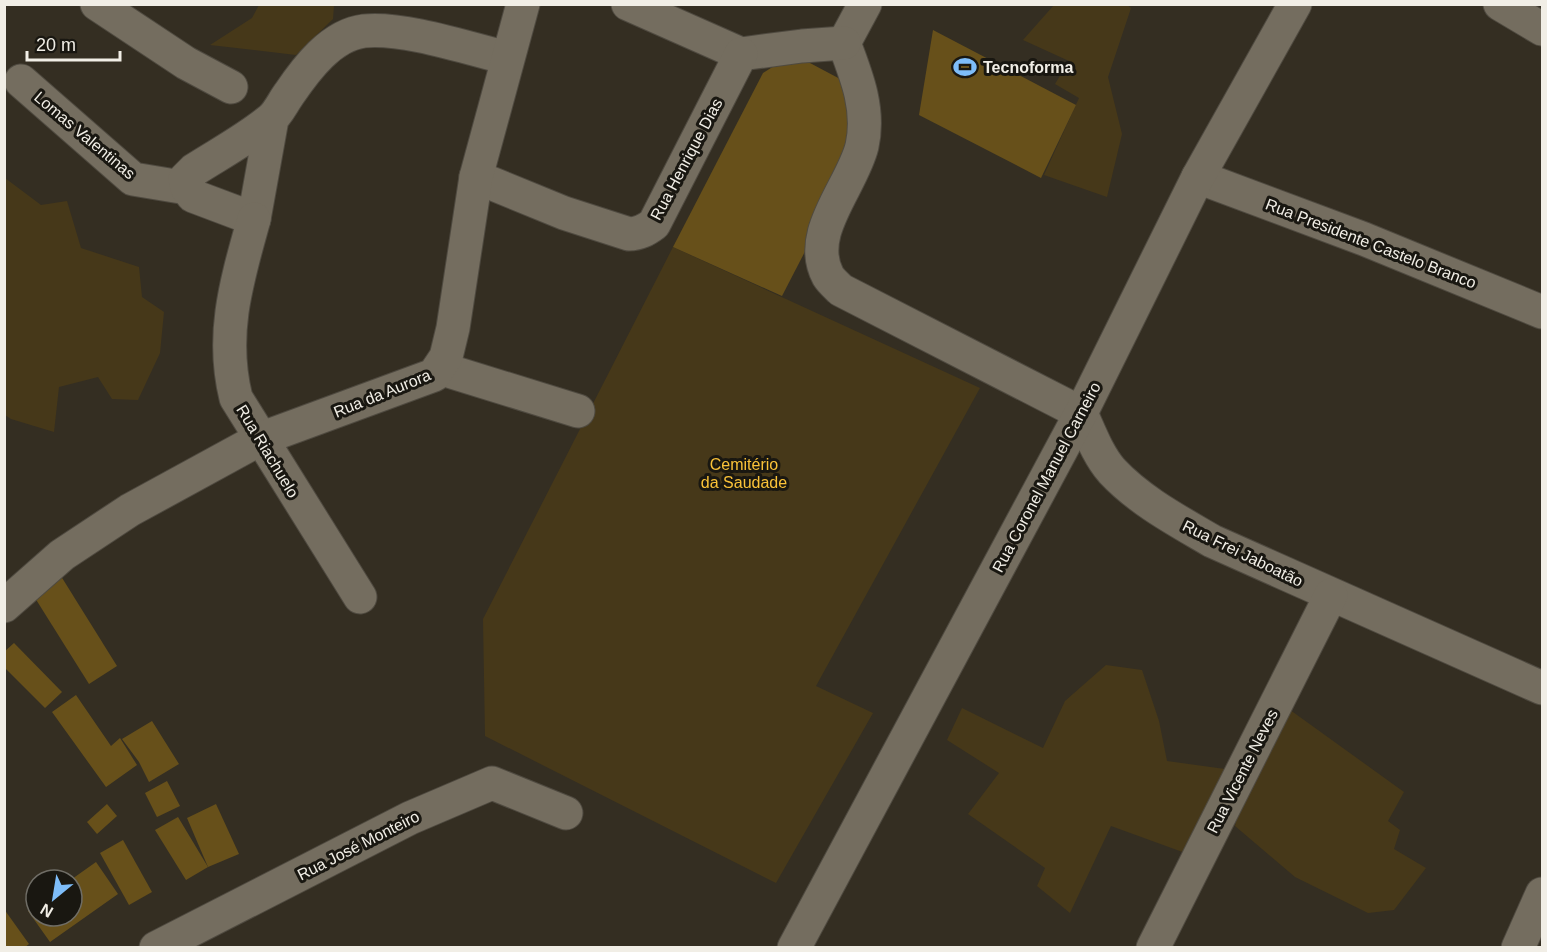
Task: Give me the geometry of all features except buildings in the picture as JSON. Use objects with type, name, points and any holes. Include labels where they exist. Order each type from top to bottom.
[{"type":"street","points":[[97,4],[186,63],[231,87]]},
{"type":"street","name":"Rua da Aurora","points":[[4,606],[62,555],[130,510],[260,439],[434,375],[446,357],[453,328],[476,177],[523,4]]},
{"type":"street","points":[[627,4],[741,54],[844,43]]},
{"type":"street","points":[[865,4],[844,43],[860,84],[865,112],[861,147],[824,231],[821,255],[828,277],[841,290],[857,300],[1081,413]]},
{"type":"street","name":"Rua Coronel Manuel Carneiro","points":[[794,948],[1081,413],[1198,177],[1295,4]]},
{"type":"street","points":[[1500,4],[1542,29]]},
{"type":"street","points":[[254,219],[193,196],[187,188],[185,179],[194,170],[272,119],[297,82],[327,49],[341,39],[362,31],[385,31],[412,35],[507,58]]},
{"type":"street","name":"Rua Henrique Dias","points":[[476,177],[564,213],[629,234],[638,234],[654,224],[741,54]]},
{"type":"street","name":"Lomas Valentinas","points":[[21,81],[133,179],[187,188]]},
{"type":"street","name":"Rua Riachuelo","points":[[272,119],[254,219],[230,322],[231,377],[236,398],[260,439],[360,597]]},
{"type":"street","name":"Rua Presidente Castelo Branco","points":[[1198,177],[1364,239],[1542,312]]},
{"type":"street","points":[[439,368],[578,411]]},
{"type":"street","name":"Rua Frei Jaboatão","points":[[1081,413],[1094,443],[1112,470],[1134,490],[1171,517],[1212,541],[1542,688]]},
{"type":"street","name":"Rua Vicente Neves","points":[[1153,948],[1331,595]]},
{"type":"street","name":"Rua José Monteiro","points":[[156,948],[410,818],[492,783],[566,813]]},
{"type":"street","points":[[1518,948],[1542,894]]},
{"type":"green space","points":[[1126,4],[1131,8],[1108,77],[1122,134],[1107,197],[1044,175],[1079,98],[1055,84],[1069,61],[1023,40],[1054,5]]},
{"type":"green space","points":[[259,5],[334,5],[333,19],[296,55],[210,45],[252,18]]},
{"type":"green space","points":[[5,178],[41,205],[67,201],[81,248],[139,267],[142,297],[164,312],[160,353],[138,400],[112,399],[98,377],[59,387],[54,432],[11,419],[5,415]]},
{"type":"green space","name":"Cemitério da Saudade","points":[[673,247],[980,388],[816,686],[873,713],[776,883],[485,736],[483,619]]},
{"type":"green space","points":[[1106,665],[1142,670],[1159,721],[1167,761],[1225,769],[1188,854],[1111,826],[1070,913],[1037,886],[1045,868],[968,814],[999,773],[947,740],[962,708],[1043,748],[1065,701]]},
{"type":"green space","points":[[1286,707],[1404,792],[1388,821],[1400,830],[1394,849],[1426,868],[1394,910],[1368,913],[1295,877],[1235,826],[1242,795]]},
{"type":"place","name":"Tecnoforma","points":[[965,67]]}]
